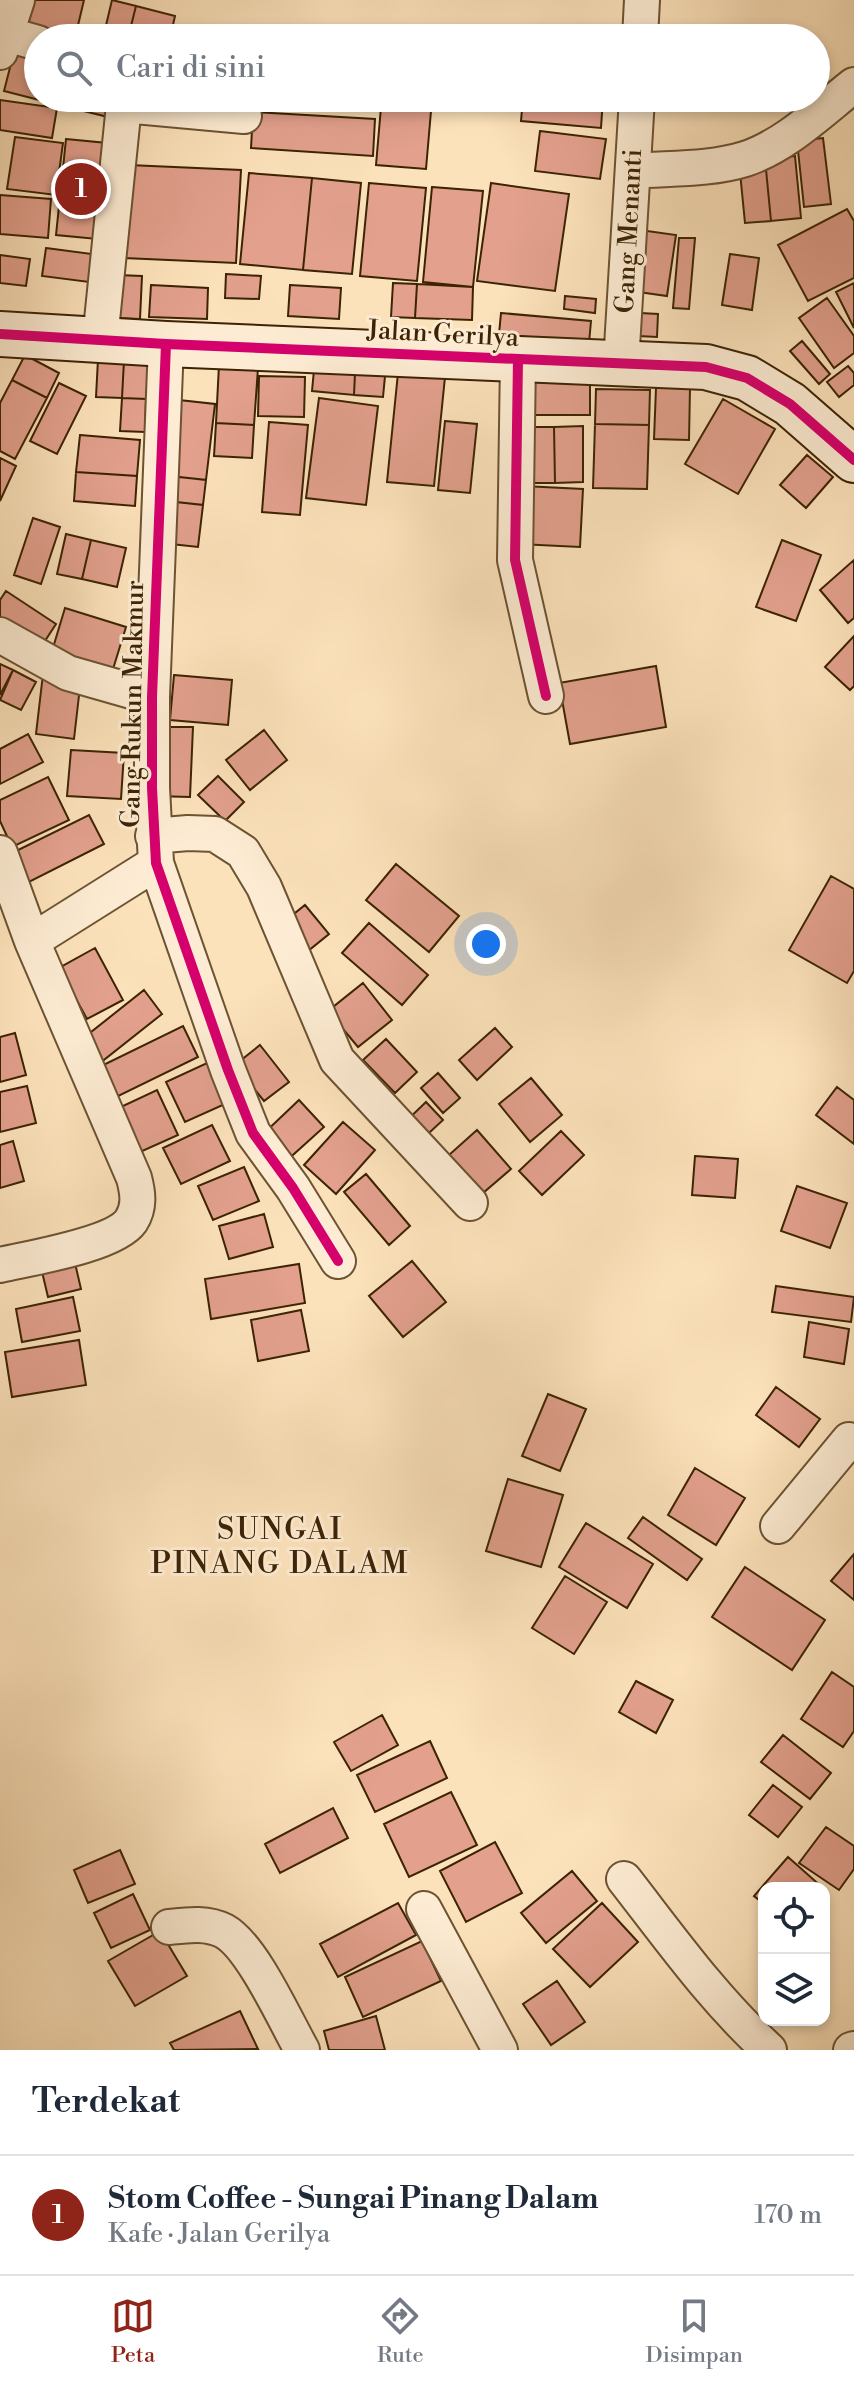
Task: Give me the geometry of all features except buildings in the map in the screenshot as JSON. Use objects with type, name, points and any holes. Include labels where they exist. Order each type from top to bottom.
[{"type":"street","points":[[17,0],[3,43],[24,43]]},
{"type":"street","points":[[641,24],[642,0]]},
{"type":"street","points":[[830,104],[854,85]]},
{"type":"street","points":[[100,340],[123,112]]},
{"type":"street","points":[[210,112],[244,116]]},
{"type":"street","name":"Gang Menanti","points":[[621,364],[636,112]]},
{"type":"street","points":[[633,171],[721,165],[748,158],[794,132],[820,112]]},
{"type":"street","name":"Jalan Gerilya","points":[[0,334],[706,367],[747,378],[790,404],[854,460]]},
{"type":"street","name":"Gang Rukun Makmur","points":[[166,344],[152,697],[155,850],[228,1070],[253,1133],[293,1188],[338,1261]]},
{"type":"street","points":[[518,360],[515,560],[546,696]]},
{"type":"street","points":[[0,635],[68,673],[152,697]]},
{"type":"street","points":[[32,941],[155,850],[215,834],[243,852],[264,887],[337,1060],[470,1203]]},
{"type":"street","points":[[0,853],[32,941],[134,1178],[139,1199],[130,1222],[108,1239],[0,1265]]},
{"type":"street","points":[[778,1526],[852,1437]]},
{"type":"street","points":[[624,1879],[693,1970],[769,2050]]},
{"type":"street","points":[[424,1909],[500,2050]]},
{"type":"street","points":[[169,1927],[199,1924],[222,1930],[241,1943],[302,2050]]},
{"type":"cycle path","points":[[0,334],[706,367],[747,378],[790,404],[854,460]]},
{"type":"cycle path","points":[[166,344],[152,697],[156,863],[253,1133],[293,1188],[338,1261]]},
{"type":"cycle path","points":[[518,360],[515,560],[546,696]]},
{"type":"place","name":"Stom Coffee - Sungai Pinang Dalam","points":[[81,189]]},
{"type":"district","name":"SUNGAI PINANG DALAM","points":[[280,1547]]}]
